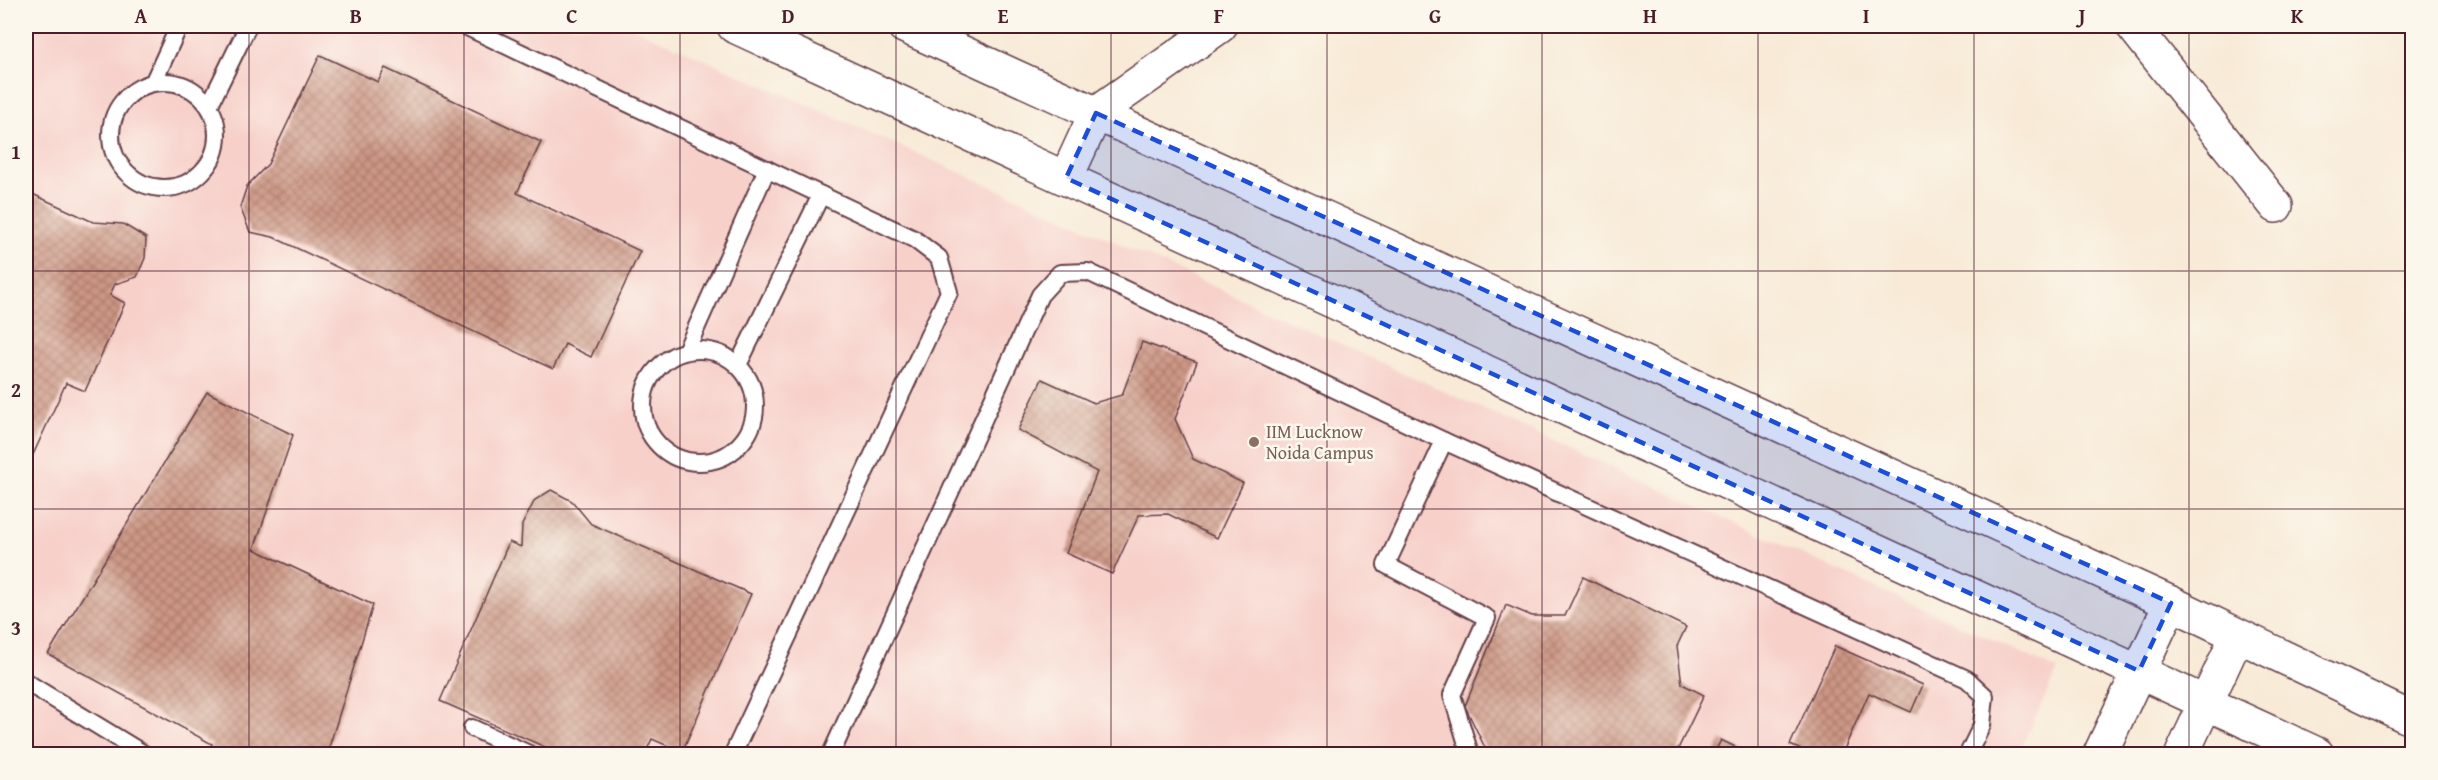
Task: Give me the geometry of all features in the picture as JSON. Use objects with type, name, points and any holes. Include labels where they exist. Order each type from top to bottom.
[{"type":"street","points":[[734,26],[2317,754]]},
{"type":"street","points":[[904,26],[2171,603],[2412,719]]},
{"type":"street","points":[[1066,178],[1096,113],[1220,26]]},
{"type":"street","points":[[2133,26],[2276,206]]},
{"type":"street","points":[[2100,754],[2171,603]]},
{"type":"street","points":[[2182,754],[2237,636]]},
{"type":"lane","points":[[153,82],[179,26]]},
{"type":"lane","points":[[209,106],[248,26]]},
{"type":"lane","points":[[465,26],[914,239],[939,258],[949,292],[733,754]]},
{"type":"lane","points":[[153,82],[169,82],[185,86],[198,94],[209,106],[216,122],[218,140],[212,158],[202,172],[188,183],[170,188],[152,187],[136,180],[123,168],[114,153],[111,135],[114,117],[123,101],[136,89],[153,82]]},
{"type":"lane","points":[[686,351],[767,169]]},
{"type":"lane","points":[[738,365],[821,195]]},
{"type":"lane","points":[[831,754],[1040,295],[1060,273],[1088,272],[1443,441],[1967,679],[1985,696],[1982,725],[1968,754]]},
{"type":"lane","points":[[705,350],[723,355],[738,365],[749,380],[755,398],[754,417],[747,434],[735,449],[720,459],[701,462],[683,460],[667,452],[653,440],[646,423],[643,405],[646,387],[656,370],[669,358],[686,351],[705,350]]},
{"type":"lane","points":[[1443,441],[1386,565],[1487,618],[1452,695],[1470,754]]},
{"type":"lane","points":[[26,682],[144,754]]},
{"type":"lane","points":[[472,728],[529,754]]},
{"type":"highlighted area","points":[[1096,113],[2171,603],[2139,671],[1066,178]]},
{"type":"shaded area","points":[[26,26],[629,26],[1056,215],[2058,670],[2018,754],[26,754]]},
{"type":"building","points":[[320,55],[378,82],[385,68],[541,142],[517,193],[640,251],[591,357],[565,344],[553,369],[273,237],[250,232],[240,207],[247,186],[268,164]]},
{"type":"building","points":[[26,191],[93,222],[123,224],[146,238],[145,258],[137,277],[115,284],[110,295],[125,303],[85,391],[66,383],[26,470]]},
{"type":"building","points":[[1142,342],[1197,362],[1175,419],[1193,459],[1243,483],[1217,538],[1168,514],[1139,515],[1112,574],[1066,553],[1097,472],[1018,430],[1042,379],[1094,403],[1122,395]]},
{"type":"building","points":[[207,392],[293,435],[254,549],[373,605],[327,754],[207,754],[212,744],[48,654]]},
{"type":"building","points":[[551,490],[572,501],[591,524],[751,594],[682,752],[652,739],[645,754],[561,754],[440,701],[509,542],[521,547],[522,525],[535,500]]},
{"type":"building","points":[[1583,577],[1686,627],[1677,646],[1682,684],[1704,695],[1678,749],[1689,754],[1488,754],[1465,706],[1506,605],[1532,616],[1565,616]]},
{"type":"building","points":[[1835,646],[1923,685],[1911,712],[1869,693],[1842,754],[1811,754],[1790,745]]},
{"type":"building","points":[[1721,740],[1750,754],[1714,754]]},
{"type":"place","name":"IIM Lucknow Noida Campus","points":[[1254,442]]}]
